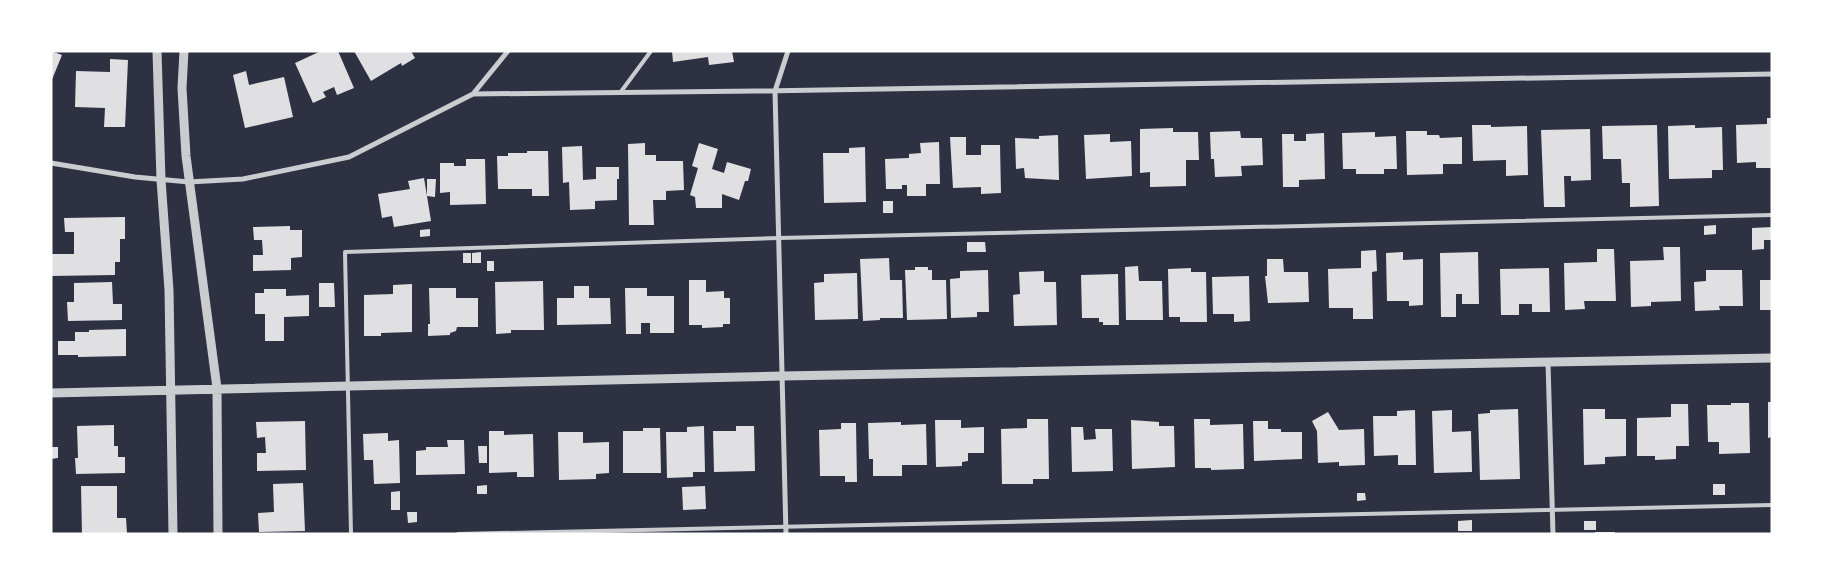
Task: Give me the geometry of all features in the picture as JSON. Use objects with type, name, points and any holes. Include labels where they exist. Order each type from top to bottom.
[{"type":"street","points":[[158,51],[161,180],[169,290],[173,534]]},
{"type":"street","points":[[184,51],[182,88],[186,156],[217,388],[218,534]]},
{"type":"street","points":[[51,163],[135,177],[190,182],[244,179],[349,157],[472,94],[508,51]]},
{"type":"street","points":[[786,534],[775,91],[788,51]]},
{"type":"street","points":[[472,94],[775,91],[1772,74]]},
{"type":"street","points":[[51,393],[782,376],[1772,358]]},
{"type":"street","points":[[1548,363],[1553,534]]},
{"type":"lane","points":[[620,93],[651,51]]},
{"type":"lane","points":[[351,534],[345,252],[779,238],[1772,215]]},
{"type":"lane","points":[[458,534],[1772,505]]},
{"type":"building","points":[[51,51],[62,55],[51,82]]},
{"type":"building","points":[[321,51],[338,51],[354,88],[337,95],[334,87],[323,92],[326,97],[313,103],[295,63]]},
{"type":"building","points":[[354,51],[411,51],[415,58],[402,66],[401,63],[371,81]]},
{"type":"building","points":[[672,51],[732,51],[734,62],[709,65],[708,57],[673,62]]},
{"type":"building","points":[[110,59],[128,60],[125,127],[104,127],[105,108],[75,107],[76,71],[110,72]]},
{"type":"building","points":[[246,71],[249,85],[284,77],[293,117],[245,128],[233,75]]},
{"type":"building","points":[[1767,118],[1772,118],[1772,168],[1756,168],[1756,162],[1737,163],[1736,125],[1767,124]]},
{"type":"building","points":[[1472,125],[1491,125],[1491,127],[1527,126],[1528,175],[1506,176],[1506,160],[1473,161]]},
{"type":"building","points":[[1657,125],[1659,206],[1630,207],[1630,183],[1622,183],[1621,159],[1603,159],[1602,126]]},
{"type":"building","points":[[1695,125],[1695,128],[1722,127],[1723,170],[1712,170],[1712,178],[1669,179],[1668,126]]},
{"type":"building","points":[[1173,128],[1173,132],[1198,132],[1199,160],[1186,160],[1186,186],[1150,187],[1150,172],[1140,173],[1140,129]]},
{"type":"building","points":[[1590,129],[1591,180],[1571,181],[1571,176],[1564,176],[1565,207],[1544,207],[1541,130]]},
{"type":"building","points":[[1240,131],[1241,138],[1262,138],[1263,165],[1241,166],[1242,176],[1215,177],[1214,159],[1211,159],[1210,132]]},
{"type":"building","points":[[1406,131],[1427,131],[1427,135],[1439,135],[1440,138],[1462,137],[1462,164],[1443,164],[1443,174],[1407,175]]},
{"type":"building","points":[[1375,132],[1375,137],[1396,136],[1397,169],[1384,169],[1384,174],[1356,174],[1356,169],[1343,169],[1342,133]]},
{"type":"building","points":[[1324,133],[1325,179],[1299,180],[1299,187],[1283,187],[1282,134],[1294,134],[1294,141],[1306,141],[1306,134]]},
{"type":"building","points":[[1110,134],[1110,142],[1131,141],[1132,176],[1086,179],[1084,135]]},
{"type":"building","points":[[1058,135],[1059,180],[1025,178],[1024,168],[1016,169],[1015,138],[1039,139],[1039,136]]},
{"type":"building","points":[[950,137],[966,137],[966,155],[981,155],[981,145],[1000,145],[1001,193],[981,194],[981,187],[953,188]]},
{"type":"building","points":[[939,142],[940,184],[926,184],[926,196],[907,196],[907,185],[902,185],[902,189],[886,189],[885,159],[909,158],[909,154],[921,153],[920,143]]},
{"type":"building","points":[[645,143],[645,155],[656,155],[656,161],[683,161],[684,190],[666,191],[666,200],[653,200],[654,225],[629,225],[628,144]]},
{"type":"building","points":[[699,143],[718,149],[712,169],[724,173],[727,162],[751,169],[748,181],[745,181],[739,200],[722,194],[722,208],[696,208],[695,197],[690,195],[698,168],[692,166]]},
{"type":"building","points":[[582,146],[583,180],[596,179],[596,167],[619,167],[617,200],[595,201],[595,209],[570,210],[569,182],[563,183],[562,147]]},
{"type":"building","points":[[865,147],[866,202],[824,203],[823,153],[849,153],[849,148]]},
{"type":"building","points":[[527,151],[548,151],[549,196],[532,196],[532,189],[498,189],[497,156],[508,156],[508,153],[527,153]]},
{"type":"building","points":[[466,159],[485,159],[486,204],[450,205],[450,192],[440,193],[440,163],[454,163],[454,166],[466,166]]},
{"type":"building","points":[[424,178],[431,221],[394,227],[392,216],[382,218],[378,194],[410,189],[408,181]]},
{"type":"building","points":[[427,179],[436,179],[435,197],[427,196]]},
{"type":"building","points":[[883,201],[893,201],[893,213],[883,213]]},
{"type":"building","points":[[125,217],[125,239],[120,239],[120,262],[115,262],[115,275],[51,276],[51,254],[74,254],[74,232],[65,232],[64,218]]},
{"type":"building","points":[[1716,225],[1716,234],[1704,235],[1704,226]]},
{"type":"building","points":[[290,226],[290,230],[302,230],[302,257],[291,258],[291,270],[253,271],[253,255],[263,255],[262,240],[254,240],[253,227]]},
{"type":"building","points":[[1772,227],[1772,240],[1764,240],[1764,249],[1752,250],[1752,228]]},
{"type":"building","points":[[430,229],[430,236],[420,237],[420,230]]},
{"type":"building","points":[[967,242],[985,242],[986,252],[967,252]]},
{"type":"building","points":[[1663,247],[1680,247],[1681,301],[1651,302],[1651,306],[1631,307],[1630,261],[1664,260]]},
{"type":"building","points":[[1597,249],[1614,249],[1616,301],[1584,301],[1585,309],[1565,310],[1564,263],[1597,262]]},
{"type":"building","points":[[1376,250],[1377,271],[1372,272],[1373,319],[1353,319],[1353,308],[1329,308],[1328,269],[1361,268],[1361,251]]},
{"type":"building","points":[[481,252],[481,263],[472,263],[472,253]]},
{"type":"building","points":[[1403,252],[1403,260],[1423,259],[1423,305],[1409,306],[1409,301],[1387,301],[1386,253]]},
{"type":"building","points":[[1478,252],[1479,304],[1462,304],[1462,294],[1456,294],[1456,317],[1441,317],[1440,253]]},
{"type":"building","points":[[463,253],[471,253],[471,263],[463,263]]},
{"type":"building","points":[[889,258],[890,280],[902,280],[903,318],[880,318],[880,320],[863,321],[860,259]]},
{"type":"building","points":[[1267,259],[1283,259],[1284,272],[1308,272],[1309,302],[1268,303],[1265,276],[1267,276]]},
{"type":"building","points":[[487,261],[494,261],[494,271],[487,271]]},
{"type":"building","points":[[1138,266],[1139,281],[1162,281],[1163,320],[1126,320],[1125,267]]},
{"type":"building","points":[[915,267],[928,267],[928,270],[932,270],[932,280],[946,280],[947,319],[907,320],[905,270],[915,270]]},
{"type":"building","points":[[1191,268],[1191,272],[1206,272],[1207,322],[1180,322],[1180,317],[1169,317],[1168,269]]},
{"type":"building","points":[[1549,268],[1550,312],[1532,312],[1532,304],[1519,304],[1519,315],[1501,315],[1500,269]]},
{"type":"building","points":[[988,270],[989,312],[977,312],[977,317],[951,318],[950,279],[960,278],[960,271]]},
{"type":"building","points":[[1706,270],[1742,270],[1743,306],[1719,306],[1720,310],[1695,311],[1694,282],[1706,281]]},
{"type":"building","points":[[1044,271],[1044,282],[1056,282],[1057,325],[1014,326],[1013,295],[1020,294],[1019,272]]},
{"type":"building","points":[[857,273],[858,319],[815,320],[814,283],[824,282],[824,274]]},
{"type":"building","points":[[1118,274],[1119,325],[1103,325],[1103,322],[1099,322],[1099,318],[1082,318],[1081,275]]},
{"type":"building","points":[[1249,276],[1250,321],[1234,322],[1234,314],[1213,314],[1212,277]]},
{"type":"building","points":[[689,280],[706,280],[706,292],[724,291],[724,298],[730,298],[730,324],[723,324],[723,327],[702,328],[702,325],[689,325]]},
{"type":"building","points":[[1760,280],[1772,280],[1772,310],[1760,310]]},
{"type":"building","points":[[543,281],[544,330],[511,330],[511,333],[496,334],[495,282]]},
{"type":"building","points":[[112,282],[113,304],[122,304],[122,320],[68,321],[67,302],[74,302],[74,283]]},
{"type":"building","points":[[319,283],[334,283],[335,307],[319,307]]},
{"type":"building","points":[[412,284],[412,332],[381,333],[381,336],[364,336],[364,295],[393,294],[393,285]]},
{"type":"building","points":[[574,286],[589,286],[589,298],[610,298],[611,324],[557,325],[557,298],[574,298]]},
{"type":"building","points":[[429,288],[456,288],[456,298],[478,298],[478,327],[457,327],[456,331],[450,333],[450,335],[428,336],[428,324],[430,324]]},
{"type":"building","points":[[625,288],[647,288],[647,296],[674,296],[674,333],[650,333],[650,323],[641,323],[641,334],[626,334]]},
{"type":"building","points":[[264,289],[286,289],[286,296],[309,295],[309,316],[284,317],[284,341],[265,341],[265,314],[255,314],[255,293],[264,293]]},
{"type":"building","points":[[126,329],[126,356],[78,357],[78,355],[58,355],[58,341],[75,341],[75,332]]},
{"type":"building","points":[[1768,402],[1772,402],[1772,437],[1768,438]]},
{"type":"building","points":[[1731,403],[1749,403],[1750,453],[1719,454],[1719,442],[1708,442],[1707,405],[1731,405]]},
{"type":"building","points":[[1671,404],[1688,404],[1689,446],[1676,446],[1676,459],[1655,460],[1655,456],[1637,456],[1637,418],[1671,417]]},
{"type":"building","points":[[1518,409],[1520,479],[1480,480],[1478,414],[1490,413],[1490,410]]},
{"type":"building","points":[[1583,409],[1605,409],[1605,419],[1626,419],[1626,456],[1605,457],[1605,464],[1584,465]]},
{"type":"building","points":[[1415,410],[1416,465],[1398,465],[1398,455],[1374,456],[1373,416],[1397,416],[1397,411]]},
{"type":"building","points":[[1452,410],[1452,432],[1471,431],[1472,472],[1434,473],[1432,411]]},
{"type":"building","points":[[1328,412],[1339,430],[1364,429],[1365,465],[1339,466],[1339,462],[1318,463],[1317,431],[1312,421]]},
{"type":"building","points":[[1027,419],[1048,419],[1049,479],[1033,479],[1033,484],[1002,484],[1001,429],[1027,428]]},
{"type":"building","points":[[1194,419],[1210,419],[1210,425],[1243,424],[1244,469],[1211,470],[1211,468],[1195,468]]},
{"type":"building","points":[[935,420],[961,420],[961,428],[984,427],[984,453],[968,453],[968,461],[962,462],[962,466],[936,467]]},
{"type":"building","points":[[1131,420],[1159,422],[1159,426],[1174,426],[1175,467],[1132,469]]},
{"type":"building","points":[[305,421],[306,470],[257,471],[257,453],[266,453],[265,437],[257,438],[256,422]]},
{"type":"building","points":[[1253,421],[1268,421],[1268,429],[1281,429],[1281,432],[1302,432],[1302,459],[1254,461]]},
{"type":"building","points":[[901,422],[901,425],[926,424],[927,465],[902,465],[902,476],[873,476],[873,459],[869,459],[868,423]]},
{"type":"building","points":[[841,423],[856,423],[857,482],[845,482],[845,476],[820,476],[819,430],[841,429]]},
{"type":"building","points":[[114,425],[114,446],[118,446],[118,457],[125,457],[125,473],[76,474],[75,458],[78,458],[77,426]]},
{"type":"building","points":[[704,426],[705,472],[693,472],[693,477],[667,478],[666,432],[687,432],[687,427]]},
{"type":"building","points":[[736,426],[754,426],[755,471],[714,472],[713,431],[736,431]]},
{"type":"building","points":[[1071,427],[1083,427],[1084,440],[1096,439],[1095,429],[1112,429],[1113,471],[1072,472]]},
{"type":"building","points":[[643,428],[660,428],[661,473],[623,473],[623,431],[643,431]]},
{"type":"building","points":[[489,431],[504,431],[504,435],[533,434],[534,477],[517,477],[517,472],[489,473]]},
{"type":"building","points":[[558,432],[583,432],[583,443],[609,442],[609,473],[596,474],[596,479],[559,480]]},
{"type":"building","points":[[388,433],[388,441],[399,440],[400,483],[374,484],[373,460],[364,460],[363,434]]},
{"type":"building","points":[[447,440],[464,440],[465,474],[416,475],[416,451],[426,450],[426,447],[448,447]]},
{"type":"building","points":[[478,446],[487,446],[487,463],[479,463]]},
{"type":"building","points":[[51,447],[58,447],[58,458],[51,459]]},
{"type":"building","points":[[303,483],[305,531],[259,532],[258,513],[274,512],[273,484]]},
{"type":"building","points":[[1713,484],[1725,484],[1725,495],[1713,495]]},
{"type":"building","points":[[487,485],[487,494],[477,494],[477,486]]},
{"type":"building","points":[[81,486],[117,486],[117,518],[126,518],[127,534],[82,534]]},
{"type":"building","points":[[705,486],[706,509],[683,510],[682,487]]},
{"type":"building","points":[[400,491],[400,510],[391,510],[391,492]]},
{"type":"building","points":[[1357,493],[1365,493],[1366,500],[1357,501]]},
{"type":"building","points":[[407,512],[417,512],[417,522],[408,523]]},
{"type":"building","points":[[1472,520],[1472,531],[1458,531],[1458,521]]},
{"type":"building","points":[[1584,521],[1596,521],[1596,530],[1584,530]]},
{"type":"building","points":[[1595,532],[1615,532],[1615,534],[1595,534]]}]
